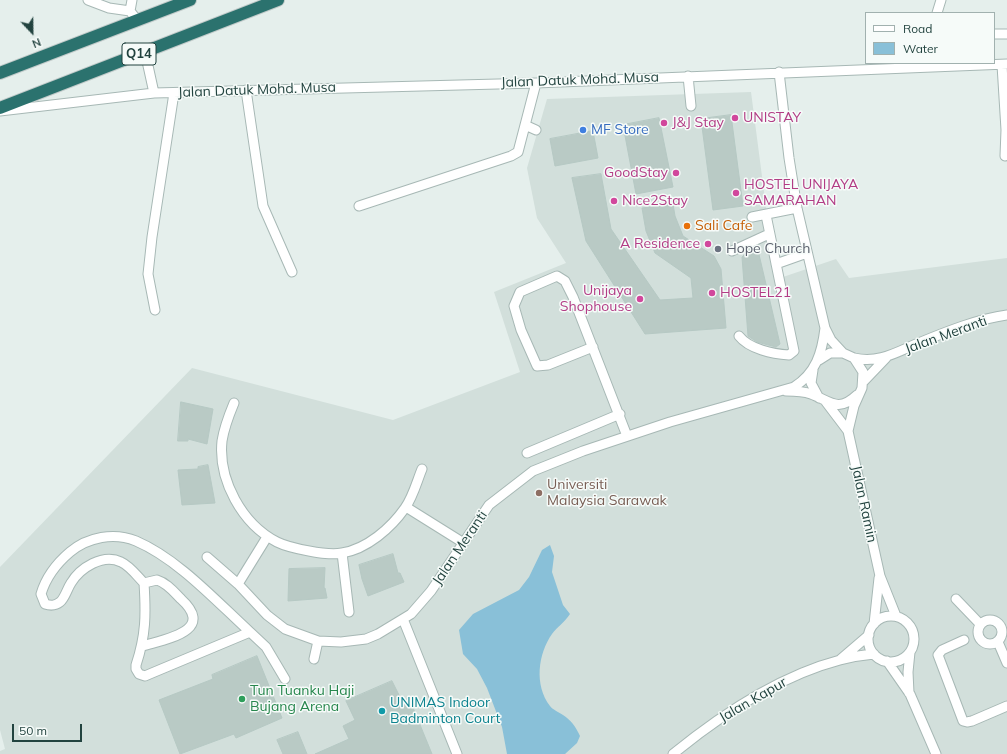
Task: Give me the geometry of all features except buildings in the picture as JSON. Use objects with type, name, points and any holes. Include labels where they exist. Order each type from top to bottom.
[{"type":"highway","name":"Q14","points":[[0,73],[133,16],[190,0]]},
{"type":"highway","name":"Q14","points":[[0,108],[278,0]]},
{"type":"street","points":[[88,0],[133,16],[132,0]]},
{"type":"street","points":[[937,12],[941,0]]},
{"type":"street","points":[[995,34],[1007,34]]},
{"type":"street","points":[[145,52],[154,93]]},
{"type":"street","name":"Jalan Datuk Mohd. Musa","points":[[0,111],[154,93],[536,83],[924,65],[1005,65]]},
{"type":"street","points":[[1005,65],[1005,156]]},
{"type":"street","points":[[779,72],[789,158],[797,208],[808,257],[825,328],[832,340],[843,353]]},
{"type":"street","points":[[688,76],[691,106]]},
{"type":"street","points":[[359,206],[511,156],[518,152],[536,83]]},
{"type":"street","points":[[246,90],[263,206],[292,272]]},
{"type":"street","points":[[156,310],[148,274],[152,237],[174,93]]},
{"type":"street","points":[[525,125],[536,130]]},
{"type":"street","points":[[752,216],[766,215],[797,208]]},
{"type":"street","points":[[739,336],[744,343],[778,354],[789,355],[794,351],[766,215]]},
{"type":"street","points":[[732,251],[769,234]]},
{"type":"street","points":[[776,264],[808,257]]},
{"type":"street","points":[[593,347],[548,365],[537,366],[521,330],[514,306],[520,292],[556,276],[565,281],[593,347],[620,414],[627,436]]},
{"type":"street","name":"Jalan Meranti","points":[[886,358],[934,337],[1007,315]]},
{"type":"street","points":[[825,328],[824,344],[811,375],[811,383],[848,431]]},
{"type":"street","points":[[784,391],[800,383],[816,363],[830,353],[843,353],[854,358],[871,360],[886,358]]},
{"type":"street","points":[[854,358],[863,372],[864,381]]},
{"type":"street","points":[[848,431],[858,395],[864,381],[886,358]]},
{"type":"street","points":[[784,391],[803,392],[834,405],[851,401],[858,395]]},
{"type":"street","name":"Jalan Meranti","points":[[207,557],[238,584],[267,615],[285,629],[318,641],[341,642],[366,638],[403,619],[415,610],[431,591],[462,542],[489,505],[533,471],[583,451],[670,422],[784,391]]},
{"type":"street","points":[[234,403],[224,430],[222,442],[223,469],[237,503],[253,524],[267,536],[279,543],[297,549],[330,554],[342,553],[356,549],[371,541],[390,526],[406,507],[422,469]]},
{"type":"street","points":[[527,453],[620,414]]},
{"type":"street","name":"Jalan Ramin","points":[[848,431],[880,576],[896,616]]},
{"type":"street","points":[[406,507],[462,542]]},
{"type":"street","points":[[238,584],[267,536]]},
{"type":"street","points":[[250,632],[145,676],[139,674],[136,669],[143,646],[146,614],[144,583],[122,562],[107,559],[98,561],[81,571],[70,584],[62,600],[57,604],[48,605],[42,598],[41,594],[47,579],[64,557],[83,543],[99,538],[126,539],[135,541],[170,562],[250,632],[266,647],[285,679]]},
{"type":"street","points":[[342,553],[349,612]]},
{"type":"street","name":"Jalan Ramin","points":[[874,624],[880,576]]},
{"type":"street","points":[[143,646],[180,634],[187,630],[192,624],[193,620],[193,615],[188,605],[165,584],[157,580],[144,583]]},
{"type":"street","points":[[956,598],[980,624]]},
{"type":"street","points":[[910,652],[900,660],[887,661],[880,659],[874,654],[868,642],[869,635],[874,624],[884,617],[896,616],[903,620],[913,632],[913,645],[910,652],[908,672],[910,694]]},
{"type":"street","points":[[403,619],[457,754]]},
{"type":"street","points":[[993,620],[1000,625],[1002,634],[998,642],[990,645],[982,642],[978,635],[980,624],[984,621],[993,620]]},
{"type":"street","name":"Jalan Kapur","points":[[841,659],[869,635]]},
{"type":"street","points":[[964,640],[942,650],[938,656],[963,721],[967,722],[1007,706]]},
{"type":"street","points":[[314,659],[318,641]]},
{"type":"street","points":[[998,642],[1007,663]]},
{"type":"street","name":"Jalan Kapur","points":[[673,754],[705,728],[780,682],[841,659],[874,654]]},
{"type":"street","points":[[887,661],[910,694],[936,754]]},
{"type":"shaded area","name":"Universiti Malaysia Sarawak","points":[[751,92],[766,207],[783,277],[836,259],[849,278],[1007,258],[1007,754],[0,754],[0,751],[5,749],[0,730],[0,567],[192,368],[393,420],[520,372],[494,292],[566,263],[537,218],[527,168],[547,99]]},
{"type":"water","points":[[550,545],[554,556],[552,572],[563,605],[570,614],[554,631],[547,642],[541,660],[540,679],[545,698],[550,706],[571,721],[580,736],[577,743],[565,754],[507,754],[502,727],[487,688],[477,669],[463,654],[459,630],[473,614],[519,590],[529,577],[542,550]]},
{"type":"place","name":"UNISTAY","points":[[735,118]]},
{"type":"place","name":"J&J Stay","points":[[664,123]]},
{"type":"place","name":"MF Store","points":[[583,130]]},
{"type":"place","name":"GoodStay","points":[[676,173]]},
{"type":"place","name":"HOSTEL UNIJAYA SAMARAHAN","points":[[736,193]]},
{"type":"place","name":"Nice2Stay","points":[[614,201]]},
{"type":"place","name":"Sali Cafe","points":[[687,226]]},
{"type":"place","name":"A Residence","points":[[708,244]]},
{"type":"place","name":"Hope Church","points":[[718,249]]},
{"type":"place","name":"HOSTEL21","points":[[712,293]]},
{"type":"place","name":"Unijaya Shophouse","points":[[640,299]]},
{"type":"place","name":"Universiti Malaysia Sarawak","points":[[539,493]]},
{"type":"place","name":"Tun Tuanku Haji Bujang Arena","points":[[242,699]]},
{"type":"place","name":"UNIMAS Indoor Badminton Court","points":[[382,711]]}]
